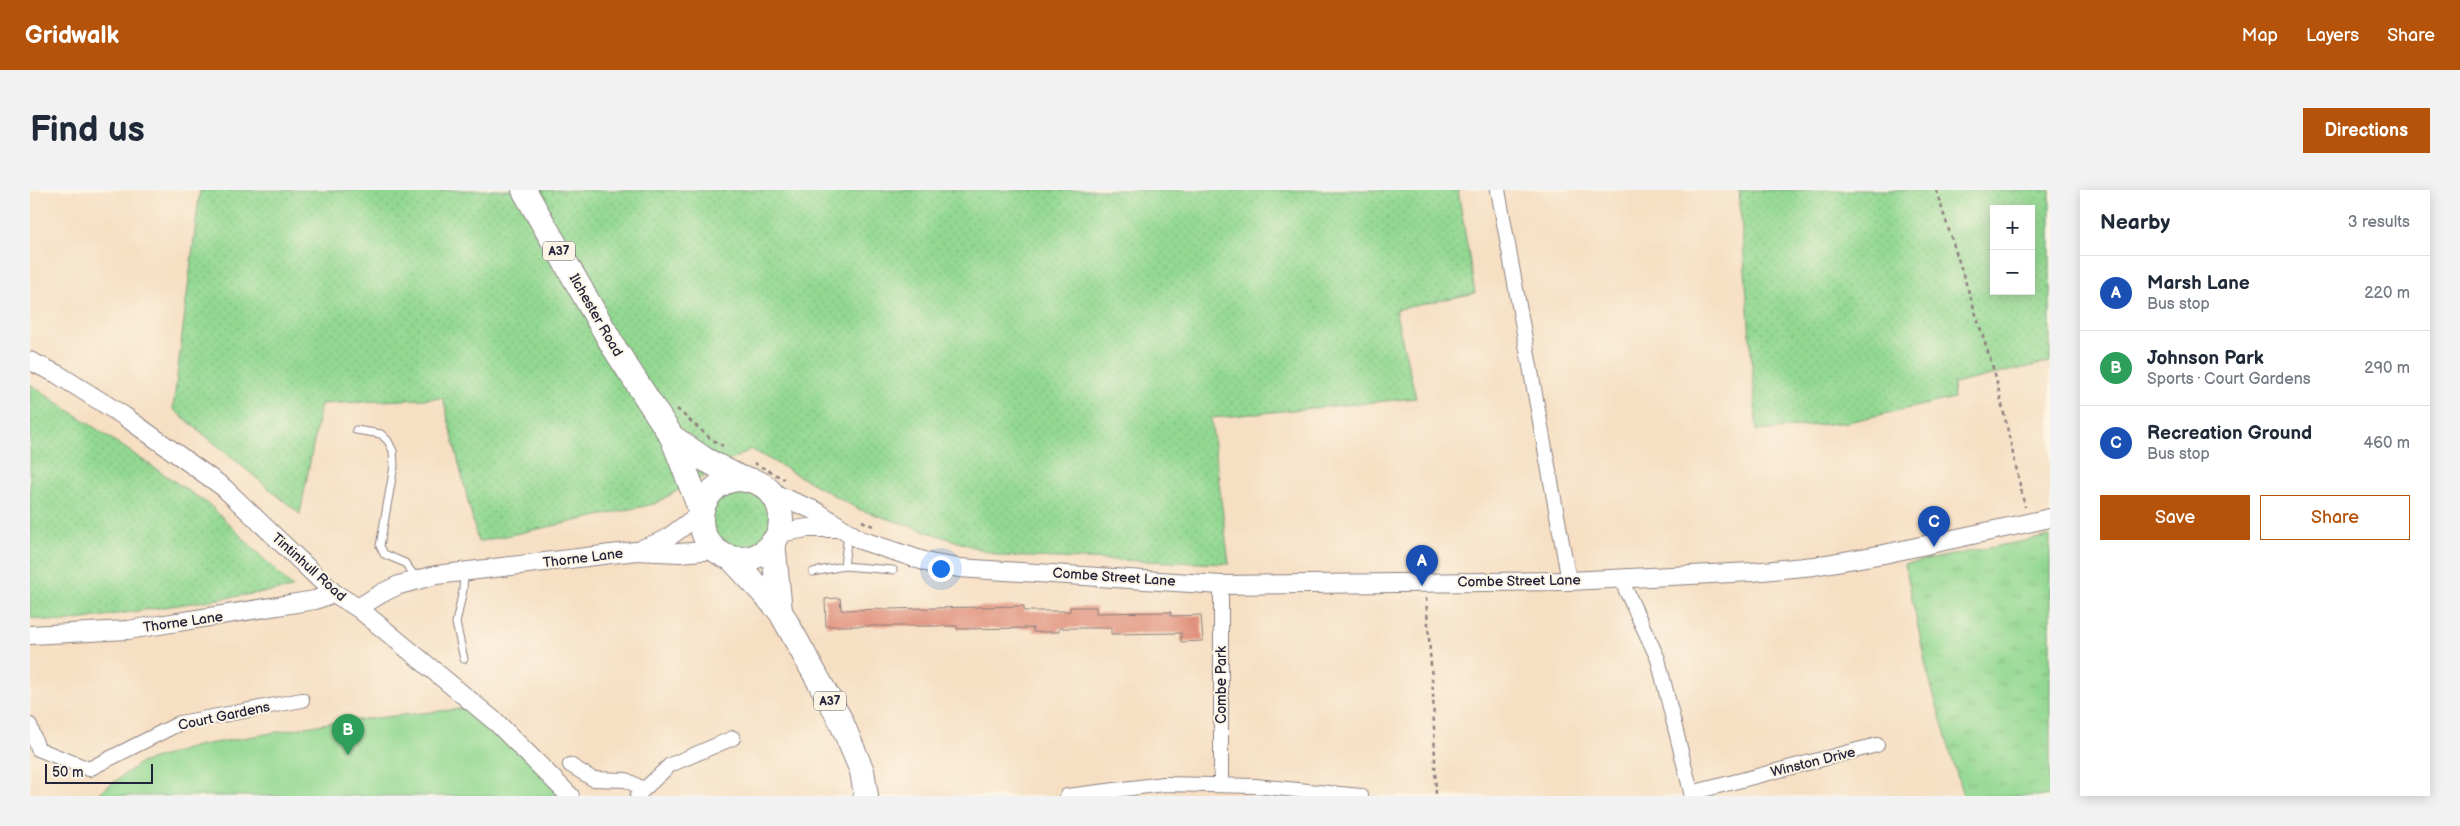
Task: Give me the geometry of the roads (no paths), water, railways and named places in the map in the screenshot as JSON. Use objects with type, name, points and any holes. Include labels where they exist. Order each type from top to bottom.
[{"type":"highway","name":"Ilchester Road","points":[[524,190],[634,380],[672,438],[700,512]]},
{"type":"highway","name":"Ilchester Road","points":[[672,438],[704,459],[745,469]]},
{"type":"highway","name":"A37","points":[[745,469],[757,483],[779,486],[780,508],[775,538],[780,611]]},
{"type":"highway","points":[[700,512],[705,500],[713,490],[745,469]]},
{"type":"highway","name":"A37","points":[[700,512],[704,536],[780,611],[844,727],[862,771],[866,796]]},
{"type":"highway","points":[[723,554],[752,558],[765,552],[775,538]]},
{"type":"street","points":[[1498,190],[1569,581]]},
{"type":"street","name":"Tintinhull Road","points":[[30,361],[57,374],[124,416],[223,487],[334,593],[358,608],[497,723],[570,796]]},
{"type":"street","name":"Combe Street Lane","points":[[779,486],[816,511],[849,526],[860,540],[902,555],[960,568],[1221,585],[1569,581],[1752,572],[1814,566],[1884,554],[2050,518]]},
{"type":"street","name":"Thorne Lane","points":[[636,551],[665,540],[700,512]]},
{"type":"street","name":"Combe Street Lane","points":[[775,538],[808,528],[849,526]]},
{"type":"street","name":"Thorne Lane","points":[[358,608],[382,593],[418,580],[464,571],[636,551],[723,554]]},
{"type":"street","points":[[1624,577],[1624,586],[1658,659],[1692,795]]},
{"type":"street","name":"Combe Park","points":[[1221,585],[1221,786]]},
{"type":"street","name":"Thorne Lane","points":[[30,635],[128,630],[315,600],[334,593]]},
{"type":"street","name":"Court Gardens","points":[[30,725],[34,752],[89,769],[180,723],[302,700]]},
{"type":"street","points":[[570,764],[593,779],[626,780],[640,793],[670,765],[733,738]]},
{"type":"street","name":"Winston Drive","points":[[1692,795],[1877,745]]},
{"type":"street","points":[[1068,796],[1164,784],[1361,796]]},
{"type":"lane","points":[[356,430],[381,434],[388,440],[393,451],[394,466],[380,546],[384,554],[405,563],[418,580]]},
{"type":"lane","points":[[844,566],[849,526]]},
{"type":"lane","points":[[813,572],[844,566],[893,570]]},
{"type":"lane","points":[[464,571],[463,590],[456,623],[464,659]]},
{"type":"place","name":"Recreation Ground","points":[[1934,547]]},
{"type":"place","name":"Marsh Lane","points":[[1422,586]]},
{"type":"place","name":"Johnson Park","points":[[348,755]]}]
